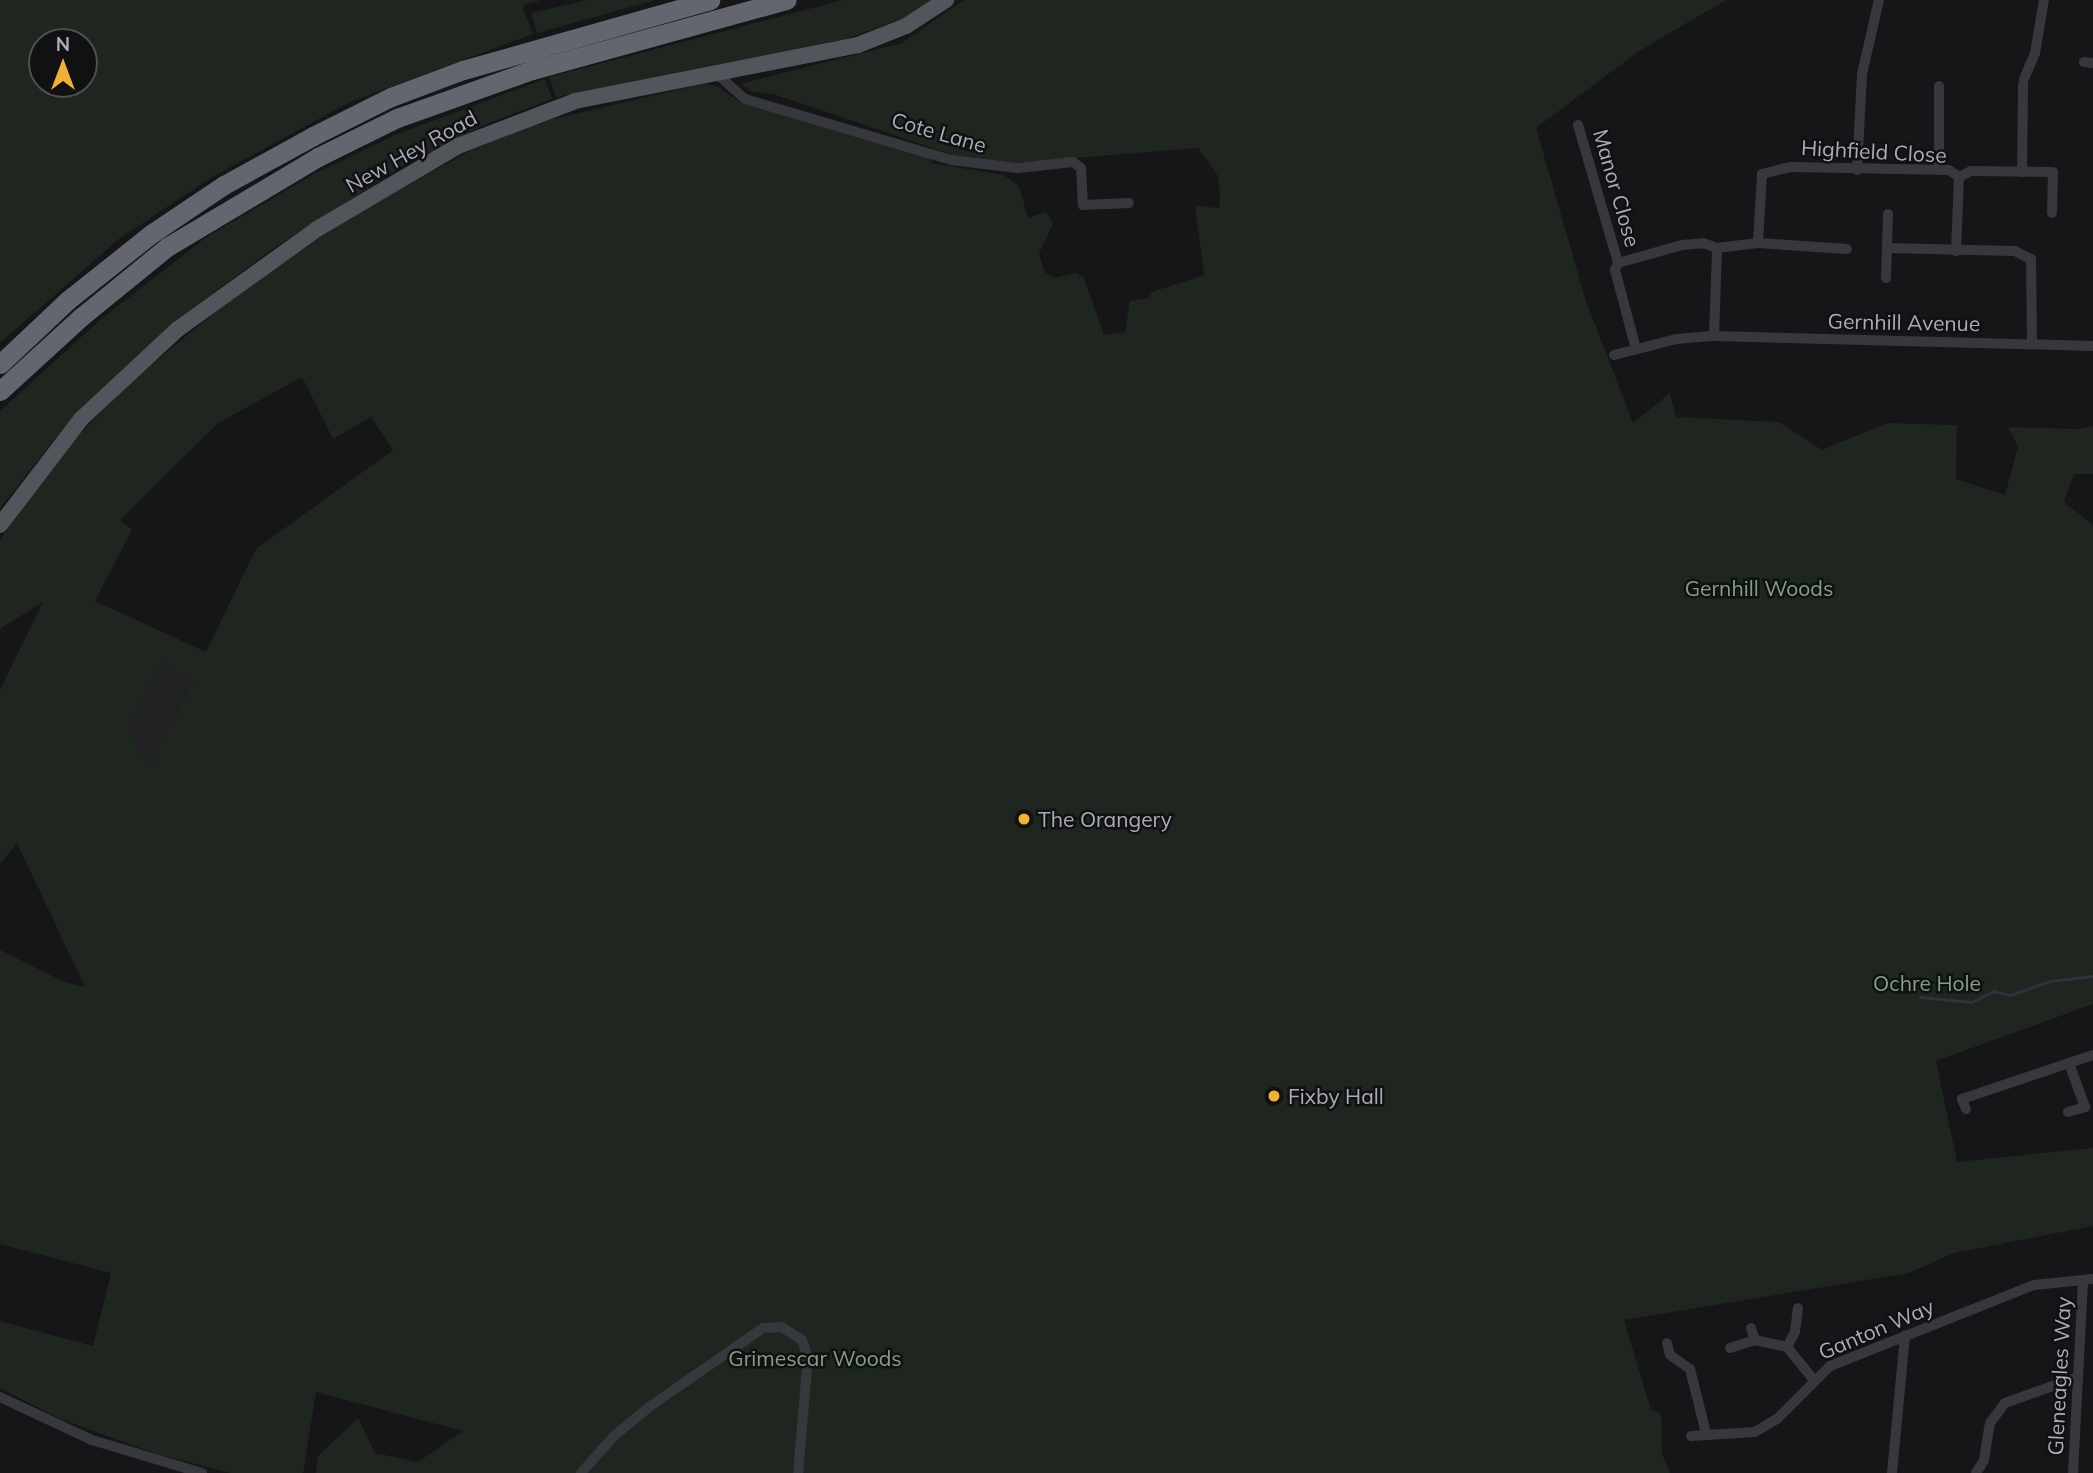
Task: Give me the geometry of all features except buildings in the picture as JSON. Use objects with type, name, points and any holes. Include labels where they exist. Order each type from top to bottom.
[{"type":"highway","points":[[0,364],[68,300],[151,234],[224,185],[313,136],[391,97],[463,69],[710,0]]},
{"type":"highway","points":[[0,391],[80,317],[167,247],[318,157],[397,118],[531,70],[787,0]]},
{"type":"main road","name":"New Hey Road","points":[[0,526],[58,446],[129,372],[203,309],[317,229],[458,146],[523,118],[595,96],[858,44],[906,26],[946,0]]},
{"type":"street","points":[[1857,170],[1862,74],[1879,0]]},
{"type":"street","points":[[2022,172],[2023,82],[2035,53],[2044,0]]},
{"type":"street","name":"Cote Lane","points":[[716,73],[745,99],[959,162],[1018,168],[1073,162],[1081,168],[1083,205],[1129,203]]},
{"type":"street","points":[[1939,170],[1940,86]]},
{"type":"street","name":"Manor Close","points":[[1578,125],[1618,262],[1615,270],[1636,349]]},
{"type":"street","name":"Highfield Close","points":[[1758,243],[1762,174],[1791,167],[1939,170],[1959,177],[1971,170],[2053,172],[2052,213]]},
{"type":"street","points":[[1956,251],[1959,177]]},
{"type":"street","points":[[1886,278],[1888,214]]},
{"type":"street","points":[[1714,336],[1717,248],[1758,243],[1847,248]]},
{"type":"street","name":"Manor Close","points":[[1618,262],[1682,244],[1717,248]]},
{"type":"street","points":[[1887,248],[2015,251],[2031,259],[2032,344]]},
{"type":"street","name":"Gernhill Avenue","points":[[1614,355],[1677,338],[1714,336],[2093,346]]},
{"type":"street","points":[[1966,1109],[1962,1099],[2093,1055]]},
{"type":"street","points":[[2068,1112],[2088,1106],[2069,1063]]},
{"type":"street","name":"Ganton Way","points":[[1691,1436],[1706,1433],[1746,1434],[1764,1428],[1813,1379],[1830,1366],[2034,1285],[2088,1280]]},
{"type":"street","name":"Gleneagles Way","points":[[2073,1473],[2078,1377],[2088,1280]]},
{"type":"street","points":[[1787,1347],[1795,1332],[1798,1308]]},
{"type":"street","points":[[581,1473],[614,1436],[649,1407],[763,1328],[782,1327],[802,1340],[808,1357],[798,1473]]},
{"type":"street","points":[[1751,1328],[1755,1340]]},
{"type":"street","points":[[1892,1473],[1905,1336]]},
{"type":"street","points":[[1730,1348],[1755,1340],[1787,1347],[1813,1379]]},
{"type":"street","points":[[1667,1343],[1667,1357],[1690,1369],[1706,1433]]},
{"type":"street","points":[[1976,1473],[1984,1460],[1990,1423],[2004,1403],[2078,1377]]},
{"type":"street","points":[[0,1397],[92,1440],[202,1473]]},
{"type":"shaded area","points":[[161,663],[193,679],[152,763],[139,758],[132,725]]},
{"type":"green space","points":[[0,0],[542,0],[525,4],[523,9],[533,34],[350,102],[214,176],[120,238],[0,343]]},
{"type":"green space","points":[[588,0],[656,0],[537,33],[531,13]]},
{"type":"green space","points":[[843,0],[933,0],[904,18],[846,39],[556,97],[549,77]]},
{"type":"green space","points":[[964,0],[1726,0],[1639,51],[1536,128],[1586,301],[1633,423],[1670,393],[1676,417],[1779,422],[1822,450],[1887,423],[1957,425],[1956,479],[2005,495],[2018,447],[2008,427],[2077,429],[2093,426],[2093,474],[2074,474],[2064,502],[2093,525],[2093,1004],[1936,1061],[1957,1162],[2093,1148],[2093,1226],[1954,1253],[1909,1273],[1624,1320],[1651,1410],[1661,1413],[1662,1453],[1670,1473],[316,1473],[318,1456],[358,1418],[375,1453],[418,1462],[463,1431],[316,1392],[303,1473],[231,1473],[157,1454],[58,1418],[0,1388],[0,1321],[93,1346],[111,1273],[0,1244],[0,950],[64,982],[85,987],[17,843],[0,864],[0,690],[43,602],[0,629],[0,540],[18,512],[78,436],[127,385],[231,299],[344,221],[469,151],[536,123],[703,84],[717,86],[741,103],[931,158],[932,163],[1003,175],[1019,186],[1028,218],[1046,212],[1053,223],[1039,254],[1045,272],[1054,278],[1076,273],[1084,278],[1104,335],[1125,332],[1130,301],[1149,298],[1152,292],[1204,275],[1195,206],[1219,208],[1220,198],[1218,176],[1198,148],[1013,163],[953,155],[773,94],[753,92],[740,84],[902,43]],"holes":[[[302,377],[333,439],[371,417],[393,450],[256,549],[206,652],[95,601],[132,530],[120,520],[218,423]],[[161,663],[193,680],[152,763],[139,758],[132,725]]]},
{"type":"green space","points":[[545,79],[552,99],[484,125],[401,167],[271,250],[173,323],[75,414],[0,508],[0,411],[100,320],[205,238],[312,175],[395,135]]},
{"type":"waterway","points":[[1920,997],[1972,1002],[1994,991],[2010,995],[2050,981],[2093,976]]},
{"type":"place","name":"The Orangery","points":[[1024,819]]},
{"type":"place","name":"Fixby Hall","points":[[1274,1096]]},
{"type":"park label","name":"Gernhill Woods","points":[[1759,588]]},
{"type":"park label","name":"Ochre Hole","points":[[1927,983]]},
{"type":"park label","name":"Grimescar Woods","points":[[815,1358]]}]
